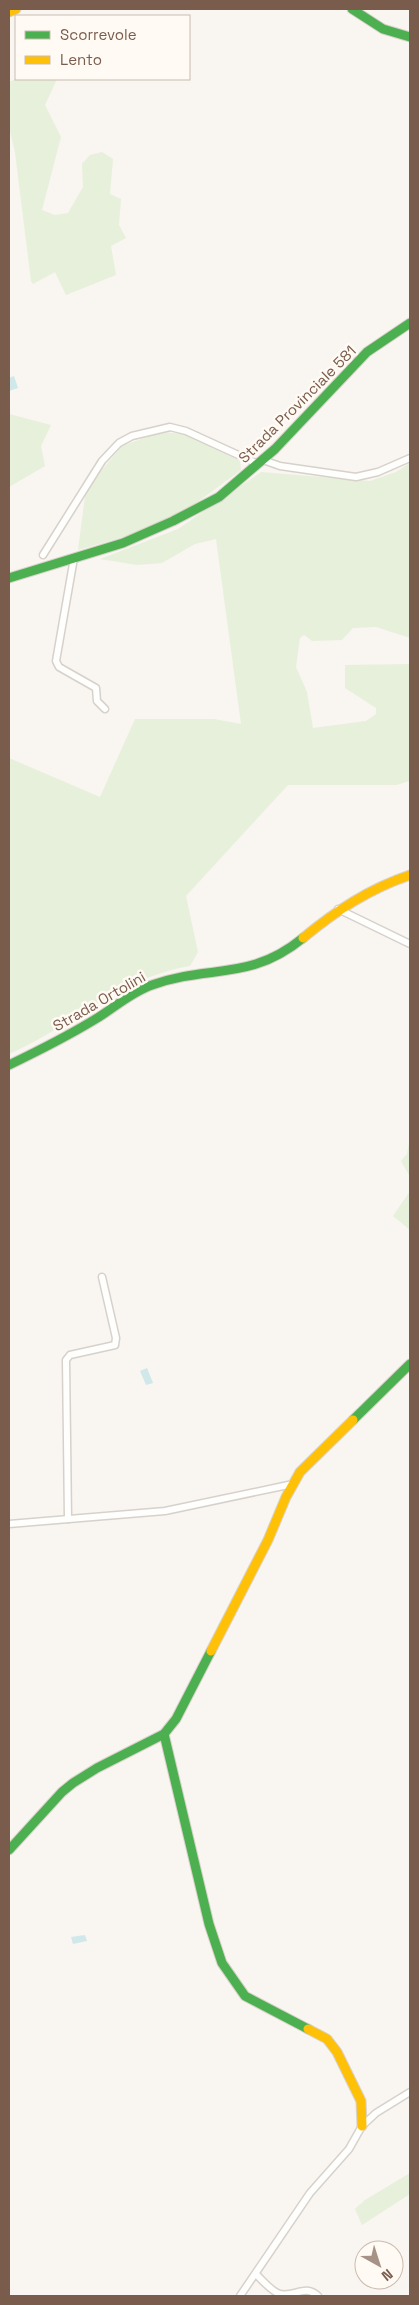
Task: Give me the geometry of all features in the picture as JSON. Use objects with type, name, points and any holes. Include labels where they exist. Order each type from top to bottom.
[{"type":"main road","points":[[9,12],[16,9]]},
{"type":"main road","points":[[352,9],[383,29],[410,37]]},
{"type":"main road","name":"Strada Provinciale 581","points":[[9,578],[123,543],[173,521],[219,497],[260,462],[368,352],[410,324]]},
{"type":"main road","name":"Strada Ortolini","points":[[9,1065],[70,1034],[149,986],[174,978],[243,970],[266,962],[292,947],[338,910],[382,885],[410,875]]},
{"type":"main road","points":[[9,1850],[62,1792],[73,1783],[96,1768],[164,1734],[176,1718],[268,1540],[292,1484],[300,1472],[321,1450],[410,1364]]},
{"type":"main road","points":[[164,1734],[209,1924],[222,1964],[232,1980],[246,1996],[327,2039],[337,2052],[360,2101],[362,2126]]},
{"type":"street","points":[[43,555],[102,462],[119,443],[132,436],[170,427],[193,434],[260,462],[356,477],[378,472],[410,458]]},
{"type":"street","points":[[74,558],[56,661],[60,667],[96,688],[97,701],[105,709]]},
{"type":"street","points":[[338,910],[410,944]]},
{"type":"street","points":[[68,1519],[66,1360],[70,1355],[115,1346],[116,1338],[102,1277]]},
{"type":"street","points":[[9,1524],[165,1511],[292,1484]]},
{"type":"street","points":[[240,2296],[310,2193],[349,2149],[362,2126],[376,2112],[410,2092]]},
{"type":"street","points":[[256,2274],[278,2294],[310,2290],[318,2296]]},
{"type":"green space","points":[[15,79],[57,80],[45,105],[61,137],[42,210],[55,215],[68,213],[83,187],[82,164],[90,155],[102,152],[113,159],[110,194],[121,199],[119,225],[126,238],[111,246],[116,275],[66,295],[55,272],[33,284],[31,281],[15,152],[9,127],[9,82]]},
{"type":"green space","points":[[9,414],[51,425],[41,446],[45,466],[9,487]]},
{"type":"green space","points":[[161,432],[183,434],[240,461],[241,470],[192,506],[137,533],[78,550],[86,489],[122,446]]},
{"type":"green space","points":[[410,463],[410,638],[376,627],[353,628],[342,640],[312,641],[304,635],[300,638],[296,667],[307,692],[313,728],[366,721],[376,714],[376,708],[345,688],[345,665],[410,664],[410,781],[396,785],[288,785],[186,896],[198,952],[190,966],[165,972],[141,981],[97,1004],[32,1043],[9,1054],[9,758],[100,797],[135,719],[214,719],[241,724],[216,539],[195,544],[162,563],[137,565],[100,559],[178,529],[261,472],[370,481],[396,472]]},
{"type":"green space","points":[[410,1138],[410,1177],[401,1161],[407,1154]]},
{"type":"green space","points":[[410,1191],[410,1230],[393,1216]]},
{"type":"green space","points":[[410,2173],[410,2194],[362,2225],[355,2209],[365,2200]]},
{"type":"water","points":[[14,376],[18,388],[9,391],[9,378]]},
{"type":"water","points":[[147,1368],[153,1383],[146,1385],[140,1371]]},
{"type":"water","points":[[85,1935],[87,1941],[73,1944],[71,1937]]},
{"type":"traffic: fast","points":[[352,9],[383,29],[410,37]]},
{"type":"traffic: fast","points":[[9,578],[123,543],[173,521],[219,497],[275,449],[367,352],[410,323]]},
{"type":"traffic: fast","points":[[9,1065],[73,1032],[144,988],[192,975],[247,967],[283,952],[303,938]]},
{"type":"traffic: fast","points":[[353,1420],[410,1364]]},
{"type":"traffic: fast","points":[[9,1850],[62,1792],[73,1783],[97,1768],[164,1734],[176,1719],[211,1651]]},
{"type":"traffic: fast","points":[[164,1734],[209,1924],[222,1963],[245,1996],[308,2029]]},
{"type":"traffic: slow","points":[[9,12],[16,9]]},
{"type":"traffic: slow","points":[[303,938],[328,918],[354,901],[410,875]]},
{"type":"traffic: slow","points":[[211,1651],[268,1540],[286,1497],[300,1472],[353,1420]]},
{"type":"traffic: slow","points":[[308,2029],[327,2039],[337,2052],[361,2101],[362,2126]]}]
